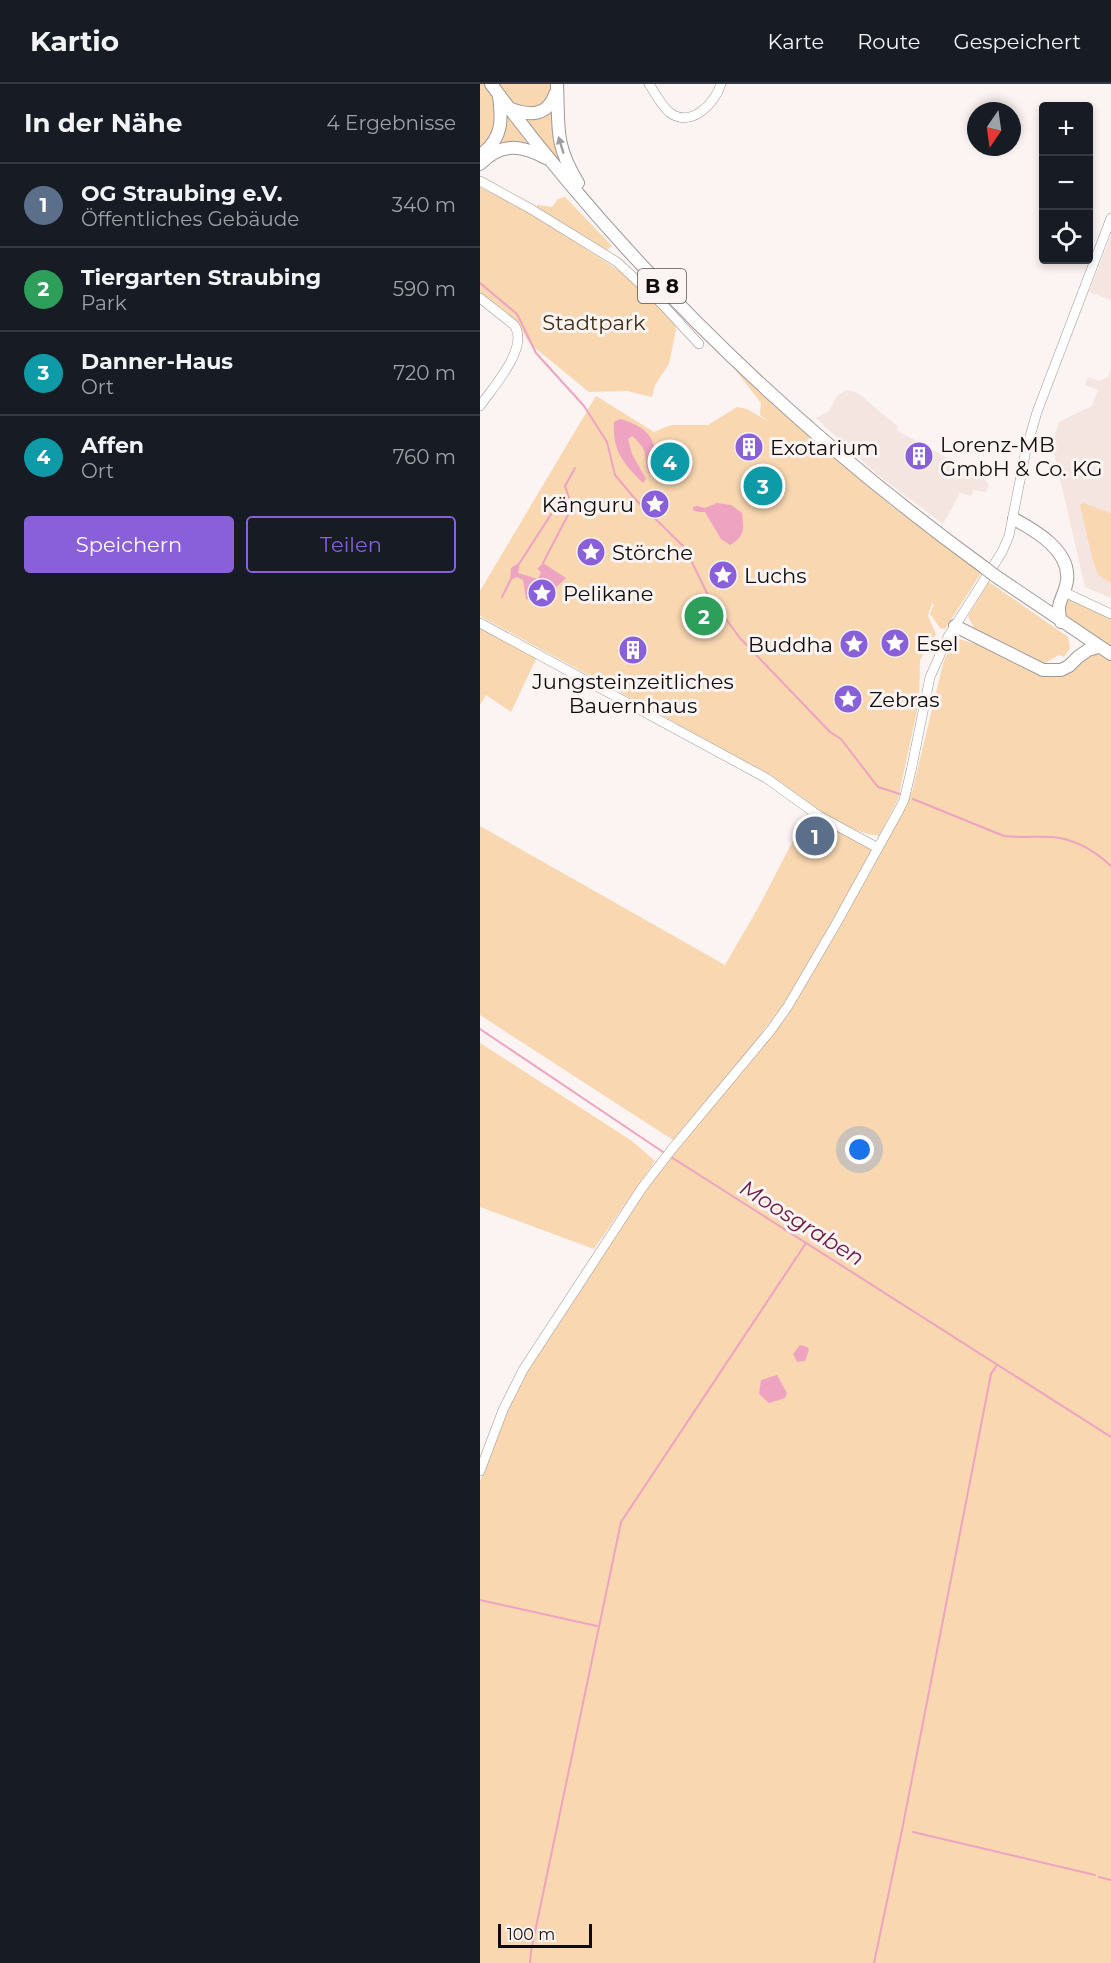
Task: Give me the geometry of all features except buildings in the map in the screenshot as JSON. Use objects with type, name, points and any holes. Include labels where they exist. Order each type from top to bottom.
[{"type":"main road","name":"B 8","points":[[491,84],[552,161],[692,318],[778,399],[874,483],[989,572],[1111,654]]},
{"type":"main road","points":[[510,109],[531,114],[541,112],[552,102],[557,85]]},
{"type":"main road","points":[[557,85],[557,128],[561,148],[571,171],[598,214]]},
{"type":"main road","points":[[480,155],[492,146],[499,133],[501,113],[499,94]]},
{"type":"main road","points":[[480,164],[491,153],[513,148],[529,150],[552,161]]},
{"type":"main road","points":[[1014,519],[1046,539],[1056,550],[1065,566],[1067,574],[1058,611],[1061,622]]},
{"type":"main road","points":[[1042,609],[1061,597]]},
{"type":"main road","points":[[955,626],[1043,670],[1061,670],[1088,650],[1098,647]]},
{"type":"main road","points":[[1076,632],[1079,646],[1078,657]]},
{"type":"street","points":[[649,84],[668,111],[684,117],[701,112],[716,95],[721,84]]},
{"type":"street","points":[[480,181],[531,209],[617,262],[663,304],[699,344]]},
{"type":"street","points":[[480,1471],[503,1410],[523,1370],[642,1188],[788,1006],[837,924],[904,800],[930,677],[955,626],[1002,552],[1014,519],[1026,450],[1036,412],[1108,235],[1111,218]]},
{"type":"street","points":[[480,298],[514,326],[517,330],[518,342],[514,356],[480,406]]},
{"type":"street","points":[[1061,597],[1111,614]]},
{"type":"street","points":[[480,623],[766,778],[819,816],[878,848]]},
{"type":"shaded area","points":[[1111,235],[1111,300],[1089,292]]},
{"type":"shaded area","points":[[1111,369],[1111,598],[1085,587],[1052,444],[1059,422],[1092,406],[1098,390],[1085,385],[1088,377],[1099,381],[1108,377]]},
{"type":"shaded area","points":[[846,390],[858,393],[898,427],[896,430],[981,476],[989,484],[986,492],[974,490],[971,496],[960,493],[943,524],[878,475],[816,418],[829,411],[837,396]]},
{"type":"shaded area","points":[[620,419],[639,427],[652,440],[655,454],[653,474],[649,473],[642,446],[632,436],[628,439],[632,454],[646,479],[643,483],[630,470],[617,449],[614,422]]},
{"type":"shaded area","points":[[717,503],[731,505],[742,513],[741,535],[730,545],[721,539],[705,512],[693,510],[693,507],[705,508]]},
{"type":"shaded area","points":[[520,562],[518,573],[538,579],[541,572],[537,569],[543,563],[566,578],[553,590],[550,602],[543,604],[526,599],[523,580],[517,577],[510,580],[511,568]]},
{"type":"shaded area","points":[[800,1345],[809,1350],[805,1361],[797,1362],[793,1354]]},
{"type":"shaded area","points":[[777,1375],[787,1393],[785,1398],[769,1403],[759,1394],[761,1380]]},
{"type":"green space","points":[[480,84],[485,84],[491,95],[496,109],[497,124],[493,136],[480,151]]},
{"type":"green space","points":[[497,84],[554,84],[553,90],[539,109],[515,106]]},
{"type":"green space","points":[[552,108],[564,163],[561,164],[524,118]]},
{"type":"green space","points":[[505,110],[535,145],[497,147]]},
{"type":"green space","name":"Stadtpark","points":[[480,187],[534,215],[632,279],[675,324],[676,330],[669,364],[655,385],[652,397],[627,391],[589,392],[529,343],[518,324],[480,293]]},
{"type":"green space","points":[[565,197],[612,246],[607,250],[536,207],[538,205],[552,207],[558,199]]},
{"type":"green space","points":[[727,359],[890,505],[981,573],[945,629],[940,628],[930,614],[934,604],[932,603],[928,616],[936,634],[920,660],[919,702],[898,799],[879,836],[848,827],[833,819],[764,773],[480,616],[480,591],[596,396],[654,432],[671,425],[708,425],[737,407],[747,409],[771,423],[760,415],[761,403]]},
{"type":"green space","points":[[1083,503],[1111,513],[1111,583],[1098,575],[1080,505]]},
{"type":"green space","points":[[989,582],[1068,637],[1070,648],[1064,657],[1059,655],[1045,663],[1021,655],[976,632],[968,616]]},
{"type":"green space","points":[[1072,599],[1111,618],[1111,648],[1066,619],[1064,605],[1066,601]]},
{"type":"green space","points":[[480,628],[537,657],[511,712],[486,695],[480,705]]},
{"type":"green space","points":[[956,638],[979,645],[1034,673],[1049,677],[1063,676],[1083,658],[1098,653],[1111,660],[1111,1963],[480,1963],[480,1481],[524,1375],[603,1253],[662,1168],[790,1012],[912,792],[943,664]]},
{"type":"green space","points":[[807,814],[874,849],[797,984],[744,1055],[673,1140],[480,1015],[480,826],[725,965]]},
{"type":"green space","points":[[480,1043],[632,1141],[655,1161],[594,1249],[480,1207]]},
{"type":"waterway","points":[[480,283],[517,314],[536,353],[584,406],[607,442],[615,475],[636,500],[685,548],[707,593],[739,637],[830,732],[841,739],[878,787],[900,794]]},
{"type":"waterway","points":[[519,564],[557,505],[569,498],[565,486],[575,468]]},
{"type":"waterway","points":[[543,563],[569,513],[563,503]]},
{"type":"waterway","points":[[502,597],[511,579]]},
{"type":"waterway","points":[[913,799],[1004,836],[1052,837],[1069,840],[1098,855],[1111,866]]},
{"type":"waterway","name":"Moosgraben","points":[[480,1029],[666,1154]]},
{"type":"waterway","name":"Moosgraben","points":[[671,1157],[1111,1437]]},
{"type":"waterway","points":[[530,1963],[621,1522],[806,1243]]},
{"type":"waterway","points":[[874,1963],[991,1374],[997,1365]]},
{"type":"waterway","points":[[480,1600],[597,1626]]},
{"type":"waterway","points":[[913,1832],[1095,1875]]},
{"type":"waterway","points":[[1099,1877],[1111,1880]]},
{"type":"place","name":"Exotarium","points":[[749,447]]},
{"type":"place","name":"Lorenz-MB GmbH & Co. KG","points":[[919,456]]},
{"type":"place","name":"Affen","points":[[670,462]]},
{"type":"place","name":"Danner-Haus","points":[[763,486]]},
{"type":"place","name":"Känguru","points":[[655,504]]},
{"type":"place","name":"Störche","points":[[591,552]]},
{"type":"place","name":"Luchs","points":[[723,575]]},
{"type":"place","name":"Pelikane","points":[[542,593]]},
{"type":"place","name":"Tiergarten Straubing","points":[[704,616]]},
{"type":"place","name":"Esel","points":[[895,643]]},
{"type":"place","name":"Buddha","points":[[854,644]]},
{"type":"place","name":"Jungsteinzeitliches Bauernhaus","points":[[633,650]]},
{"type":"place","name":"Zebras","points":[[848,699]]},
{"type":"place","name":"OG Straubing e.V.","points":[[815,836]]}]
